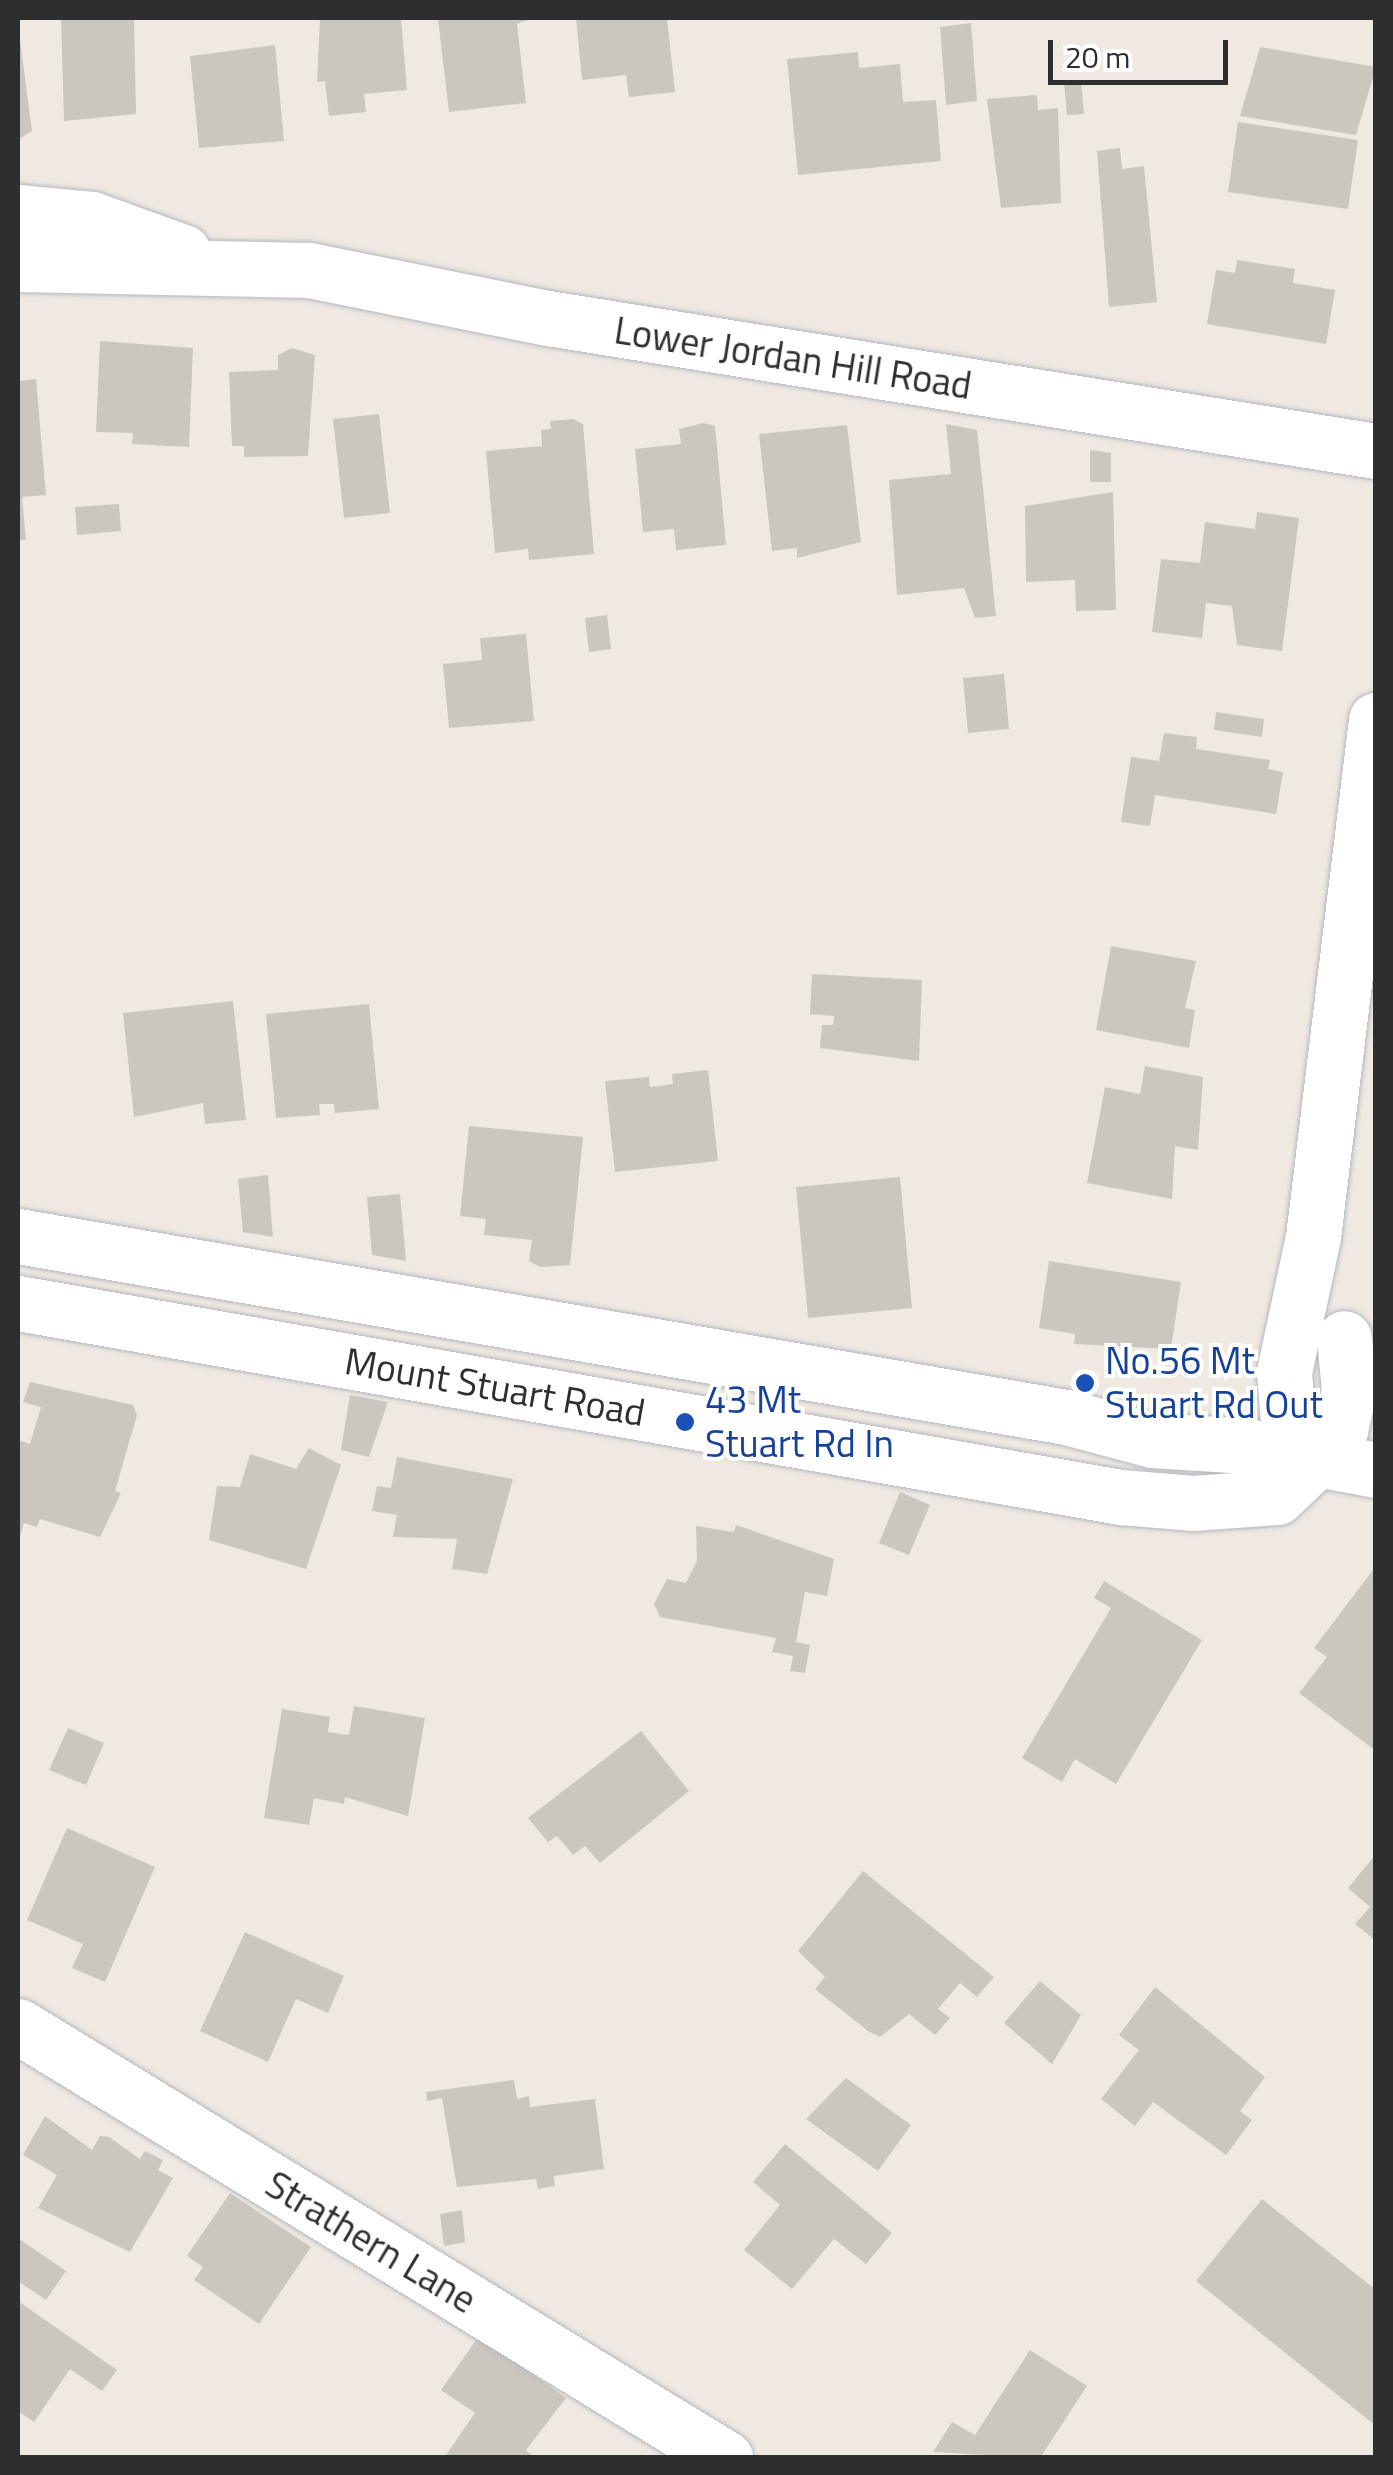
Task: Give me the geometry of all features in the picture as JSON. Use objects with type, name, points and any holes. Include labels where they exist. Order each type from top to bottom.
[{"type":"street","name":"Lower Jordan Hill Road","points":[[18,212],[92,219],[212,262]]},
{"type":"street","name":"Lower Jordan Hill Road","points":[[18,264],[212,262],[309,270],[548,318],[1376,451]]},
{"type":"street","points":[[1313,1237],[1360,1359],[1340,1430],[1315,1461],[1288,1422],[1284,1372],[1313,1237],[1376,720]]},
{"type":"street","name":"Mount Stuart Road","points":[[18,1236],[1066,1417],[1152,1440],[1247,1446],[1376,1470]]},
{"type":"street","name":"Mount Stuart Road","points":[[18,1304],[1121,1497],[1278,1498],[1315,1461]]},
{"type":"street","name":"Strathern Lane","points":[[18,2026],[725,2458]]},
{"type":"building","points":[[61,18],[134,18],[136,114],[64,121]]},
{"type":"building","points":[[320,18],[401,18],[407,90],[364,94],[366,112],[329,116],[325,81],[317,82]]},
{"type":"building","points":[[532,18],[517,24],[526,103],[449,112],[438,19]]},
{"type":"building","points":[[576,18],[667,18],[675,92],[629,97],[626,75],[582,80]]},
{"type":"building","points":[[971,23],[977,101],[946,105],[940,27]]},
{"type":"building","points":[[18,25],[32,131],[18,140]]},
{"type":"building","points":[[275,45],[284,141],[199,148],[190,56]]},
{"type":"building","points":[[1260,47],[1376,67],[1356,135],[1240,116]]},
{"type":"building","points":[[858,52],[859,68],[900,64],[903,102],[936,100],[941,161],[798,175],[787,59]]},
{"type":"building","points":[[1081,81],[1084,114],[1067,115],[1064,83]]},
{"type":"building","points":[[1037,95],[1038,110],[1058,108],[1061,203],[1001,208],[987,99]]},
{"type":"building","points":[[1238,122],[1358,140],[1348,209],[1228,192]]},
{"type":"building","points":[[1120,148],[1122,169],[1144,166],[1157,302],[1109,307],[1097,151]]},
{"type":"building","points":[[1237,260],[1295,269],[1293,283],[1335,290],[1326,344],[1207,324],[1216,270],[1235,273]]},
{"type":"building","points":[[100,341],[193,348],[189,447],[132,444],[133,433],[96,432]]},
{"type":"building","points":[[292,348],[315,355],[308,456],[244,457],[244,446],[232,446],[229,372],[278,370],[278,355]]},
{"type":"building","points":[[36,379],[46,495],[22,497],[26,540],[18,540],[18,381]]},
{"type":"building","points":[[379,414],[390,513],[344,518],[333,419]]},
{"type":"building","points":[[573,419],[583,424],[594,554],[529,560],[528,549],[495,553],[486,451],[542,446],[541,430],[551,429],[550,421]]},
{"type":"building","points":[[704,423],[715,426],[726,545],[676,550],[674,529],[643,532],[635,449],[681,444],[679,429]]},
{"type":"building","points":[[946,424],[977,430],[996,616],[975,618],[964,588],[897,595],[889,480],[951,474]]},
{"type":"building","points":[[847,425],[861,542],[797,558],[797,548],[772,551],[759,434]]},
{"type":"building","points":[[1090,450],[1111,453],[1111,482],[1090,482]]},
{"type":"building","points":[[1113,492],[1116,610],[1076,611],[1075,580],[1026,582],[1025,506]]},
{"type":"building","points":[[119,504],[121,531],[77,535],[75,507]]},
{"type":"building","points":[[1257,512],[1299,518],[1282,651],[1237,645],[1232,606],[1206,603],[1202,638],[1152,632],[1161,559],[1200,563],[1205,522],[1255,529]]},
{"type":"building","points":[[607,615],[611,649],[589,652],[585,618]]},
{"type":"building","points":[[526,634],[534,721],[449,728],[443,664],[482,660],[480,638]]},
{"type":"building","points":[[1004,674],[1009,729],[968,733],[963,678]]},
{"type":"building","points":[[1216,712],[1264,719],[1262,737],[1214,730]]},
{"type":"building","points":[[1164,733],[1197,737],[1196,749],[1270,760],[1268,769],[1283,772],[1276,814],[1155,795],[1150,826],[1121,822],[1131,757],[1159,761]]},
{"type":"building","points":[[1111,946],[1196,961],[1185,1008],[1195,1010],[1189,1048],[1096,1030]]},
{"type":"building","points":[[812,974],[922,980],[919,1061],[820,1048],[822,1025],[833,1025],[834,1016],[810,1014]]},
{"type":"building","points":[[233,1001],[246,1120],[205,1124],[203,1103],[134,1117],[123,1013]]},
{"type":"building","points":[[369,1004],[379,1109],[335,1113],[334,1104],[319,1104],[320,1115],[276,1118],[266,1014]]},
{"type":"building","points":[[1145,1066],[1203,1077],[1198,1150],[1175,1146],[1172,1199],[1087,1183],[1105,1087],[1140,1094]]},
{"type":"building","points":[[708,1070],[718,1161],[615,1172],[605,1081],[649,1077],[650,1087],[673,1084],[672,1074]]},
{"type":"building","points":[[469,1126],[583,1137],[570,1265],[540,1267],[529,1261],[532,1240],[484,1235],[486,1219],[460,1216]]},
{"type":"building","points":[[268,1175],[273,1237],[243,1232],[238,1179]]},
{"type":"building","points":[[900,1177],[912,1308],[808,1318],[796,1187]]},
{"type":"building","points":[[400,1194],[406,1261],[372,1255],[367,1197]]},
{"type":"building","points":[[1049,1261],[1181,1282],[1171,1349],[1074,1344],[1075,1334],[1039,1328]]},
{"type":"building","points":[[30,1382],[133,1405],[137,1415],[115,1491],[121,1493],[100,1537],[40,1519],[37,1527],[24,1523],[18,1543],[18,1440],[30,1444],[41,1407],[23,1402]]},
{"type":"building","points":[[350,1395],[388,1402],[369,1457],[341,1450]]},
{"type":"building","points":[[309,1448],[341,1465],[306,1569],[209,1540],[217,1486],[240,1487],[250,1454],[296,1469]]},
{"type":"building","points":[[397,1457],[513,1479],[487,1574],[452,1569],[457,1539],[393,1537],[397,1515],[372,1511],[377,1486],[391,1488]]},
{"type":"building","points":[[900,1492],[930,1505],[909,1555],[879,1543]]},
{"type":"building","points":[[736,1525],[834,1559],[827,1596],[805,1592],[796,1642],[810,1645],[805,1673],[790,1671],[793,1656],[772,1652],[776,1638],[660,1617],[654,1604],[667,1579],[686,1583],[697,1561],[696,1526],[734,1532]]},
{"type":"building","points":[[1376,1566],[1376,1751],[1299,1693],[1327,1657],[1314,1648]]},
{"type":"building","points":[[1104,1581],[1202,1640],[1116,1784],[1075,1759],[1062,1782],[1022,1758],[1111,1608],[1094,1598]]},
{"type":"building","points":[[354,1706],[425,1718],[408,1816],[345,1797],[344,1804],[314,1798],[309,1825],[264,1818],[282,1709],[330,1717],[328,1732],[349,1735]]},
{"type":"building","points":[[68,1728],[104,1743],[86,1785],[49,1770]]},
{"type":"building","points":[[641,1731],[689,1791],[600,1863],[585,1846],[573,1855],[557,1836],[548,1842],[528,1818]]},
{"type":"building","points":[[67,1828],[155,1867],[105,1982],[72,1968],[83,1944],[27,1920]]},
{"type":"building","points":[[1376,1854],[1376,1941],[1355,1924],[1370,1907],[1348,1888]]},
{"type":"building","points":[[863,1871],[994,1977],[977,1997],[960,1983],[938,2009],[950,2018],[935,2035],[909,2014],[880,2037],[868,2031],[815,1989],[825,1977],[798,1951]]},
{"type":"building","points":[[245,1932],[344,1976],[328,2013],[296,1999],[268,2062],[200,2031]]},
{"type":"building","points":[[1040,1981],[1081,2015],[1052,2064],[1004,2023]]},
{"type":"building","points":[[1155,1987],[1265,2077],[1240,2111],[1252,2120],[1226,2155],[1153,2102],[1135,2126],[1101,2099],[1139,2050],[1119,2035]]},
{"type":"building","points":[[846,2078],[911,2125],[878,2171],[806,2119]]},
{"type":"building","points":[[514,2080],[517,2099],[529,2096],[530,2107],[595,2099],[604,2169],[554,2176],[555,2186],[538,2189],[536,2179],[457,2187],[442,2098],[427,2101],[426,2092]]},
{"type":"building","points":[[45,2116],[92,2150],[100,2136],[109,2137],[140,2159],[145,2151],[163,2160],[158,2170],[173,2178],[130,2252],[38,2208],[57,2175],[23,2155]]},
{"type":"building","points":[[785,2144],[892,2233],[866,2264],[834,2239],[792,2289],[744,2250],[780,2205],[753,2182]]},
{"type":"building","points":[[230,2193],[311,2247],[259,2324],[194,2280],[203,2267],[187,2256]]},
{"type":"building","points":[[1262,2199],[1376,2290],[1376,2426],[1196,2281]]},
{"type":"building","points":[[462,2210],[465,2242],[444,2246],[440,2214]]},
{"type":"building","points":[[18,2238],[66,2271],[46,2300],[18,2281]]},
{"type":"building","points":[[18,2301],[117,2370],[102,2391],[70,2369],[34,2422],[18,2411]]},
{"type":"building","points":[[479,2336],[566,2398],[526,2450],[535,2458],[444,2458],[475,2413],[441,2390]]},
{"type":"building","points":[[1030,2350],[1087,2386],[1040,2458],[933,2452],[952,2422],[975,2435]]},
{"type":"place","name":"No.56 Mt Stuart Rd Out","points":[[1085,1383]]},
{"type":"place","name":"43 Mt Stuart Rd In","points":[[685,1422]]}]
